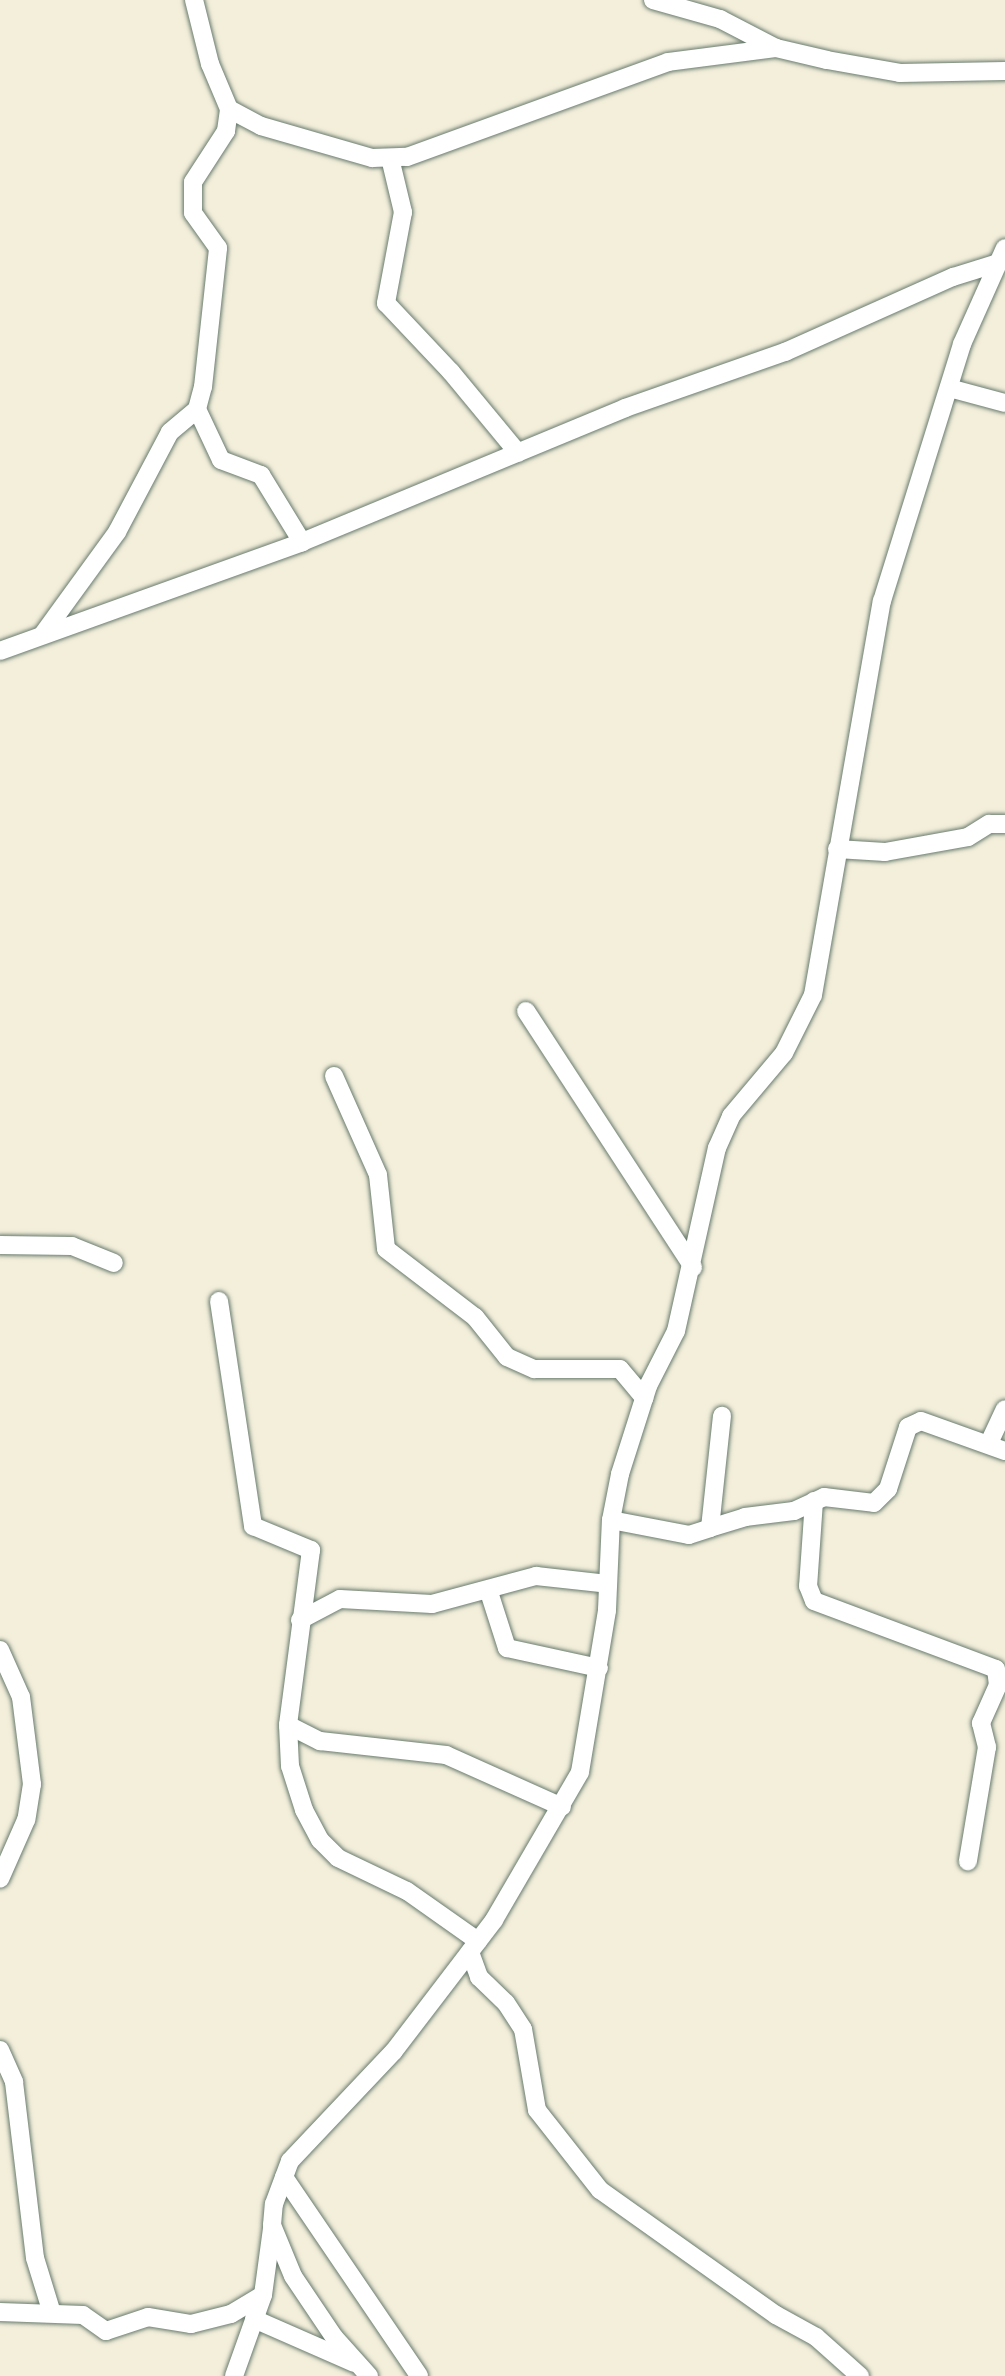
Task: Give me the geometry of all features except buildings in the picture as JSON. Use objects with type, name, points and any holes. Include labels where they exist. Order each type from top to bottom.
[{"type":"street","points":[[194,0],[210,64],[229,109],[226,131],[193,182],[193,213],[218,248],[215,307],[197,409],[221,460],[261,475],[302,542]]},
{"type":"street","points":[[653,0],[720,19],[776,48],[900,73],[1005,71]]},
{"type":"street","points":[[229,109],[261,126],[372,158],[407,157],[668,62],[776,48]]},
{"type":"street","points":[[390,158],[403,212],[384,289],[386,303],[518,453]]},
{"type":"street","points":[[0,651],[302,542],[625,408],[785,352],[1002,256]]},
{"type":"street","points":[[234,2376],[263,2295],[272,2225],[290,2161],[394,2051],[474,1946],[562,1807],[586,1756],[608,1584],[611,1520],[644,1398],[676,1331],[693,1267],[700,1210],[722,1137],[731,1116],[784,1053],[813,995],[882,601],[949,388],[1002,256]]},
{"type":"street","points":[[949,388],[1005,403]]},
{"type":"street","points":[[43,634],[117,532],[170,432],[197,409]]},
{"type":"street","points":[[837,849],[885,852],[968,837],[989,824],[1005,824]]},
{"type":"street","points":[[526,1011],[693,1267]]},
{"type":"street","points":[[334,1076],[378,1175],[386,1249],[475,1317],[507,1357],[534,1369],[620,1369],[644,1398]]},
{"type":"street","points":[[0,1245],[72,1246],[114,1263]]},
{"type":"street","points":[[219,1301],[253,1526],[311,1550],[288,1725],[290,1766],[320,1840],[338,1858],[407,1891],[474,1946],[479,1977],[506,2003],[523,2029],[537,2110],[600,2190],[776,2315],[816,2337],[860,2376]]},
{"type":"street","points":[[611,1520],[689,1535],[745,1517],[794,1511],[829,1497],[862,1505],[879,1498],[894,1474],[908,1427],[916,1422],[997,1446],[1005,1409]]},
{"type":"street","points":[[710,1528],[722,1416]]},
{"type":"street","points":[[814,1501],[808,1586],[814,1601],[996,1669],[998,1685],[981,1723],[987,1747],[968,1861]]},
{"type":"street","points":[[300,1620],[340,1599],[432,1604],[489,1592],[512,1579],[536,1576],[608,1584]]},
{"type":"street","points":[[489,1592],[507,1648],[599,1668]]},
{"type":"street","points":[[0,1650],[21,1697],[32,1784],[26,1820],[0,1879]]},
{"type":"street","points":[[288,1725],[320,1741],[446,1755],[562,1807]]},
{"type":"street","points":[[0,2050],[14,2082],[35,2258],[51,2310]]},
{"type":"street","points":[[284,2177],[419,2376]]},
{"type":"street","points":[[272,2225],[293,2276],[365,2371]]},
{"type":"street","points":[[0,2312],[51,2310],[83,2315],[106,2331],[148,2317],[191,2324],[231,2314],[263,2295]]},
{"type":"street","points":[[254,2319],[365,2371]]}]
